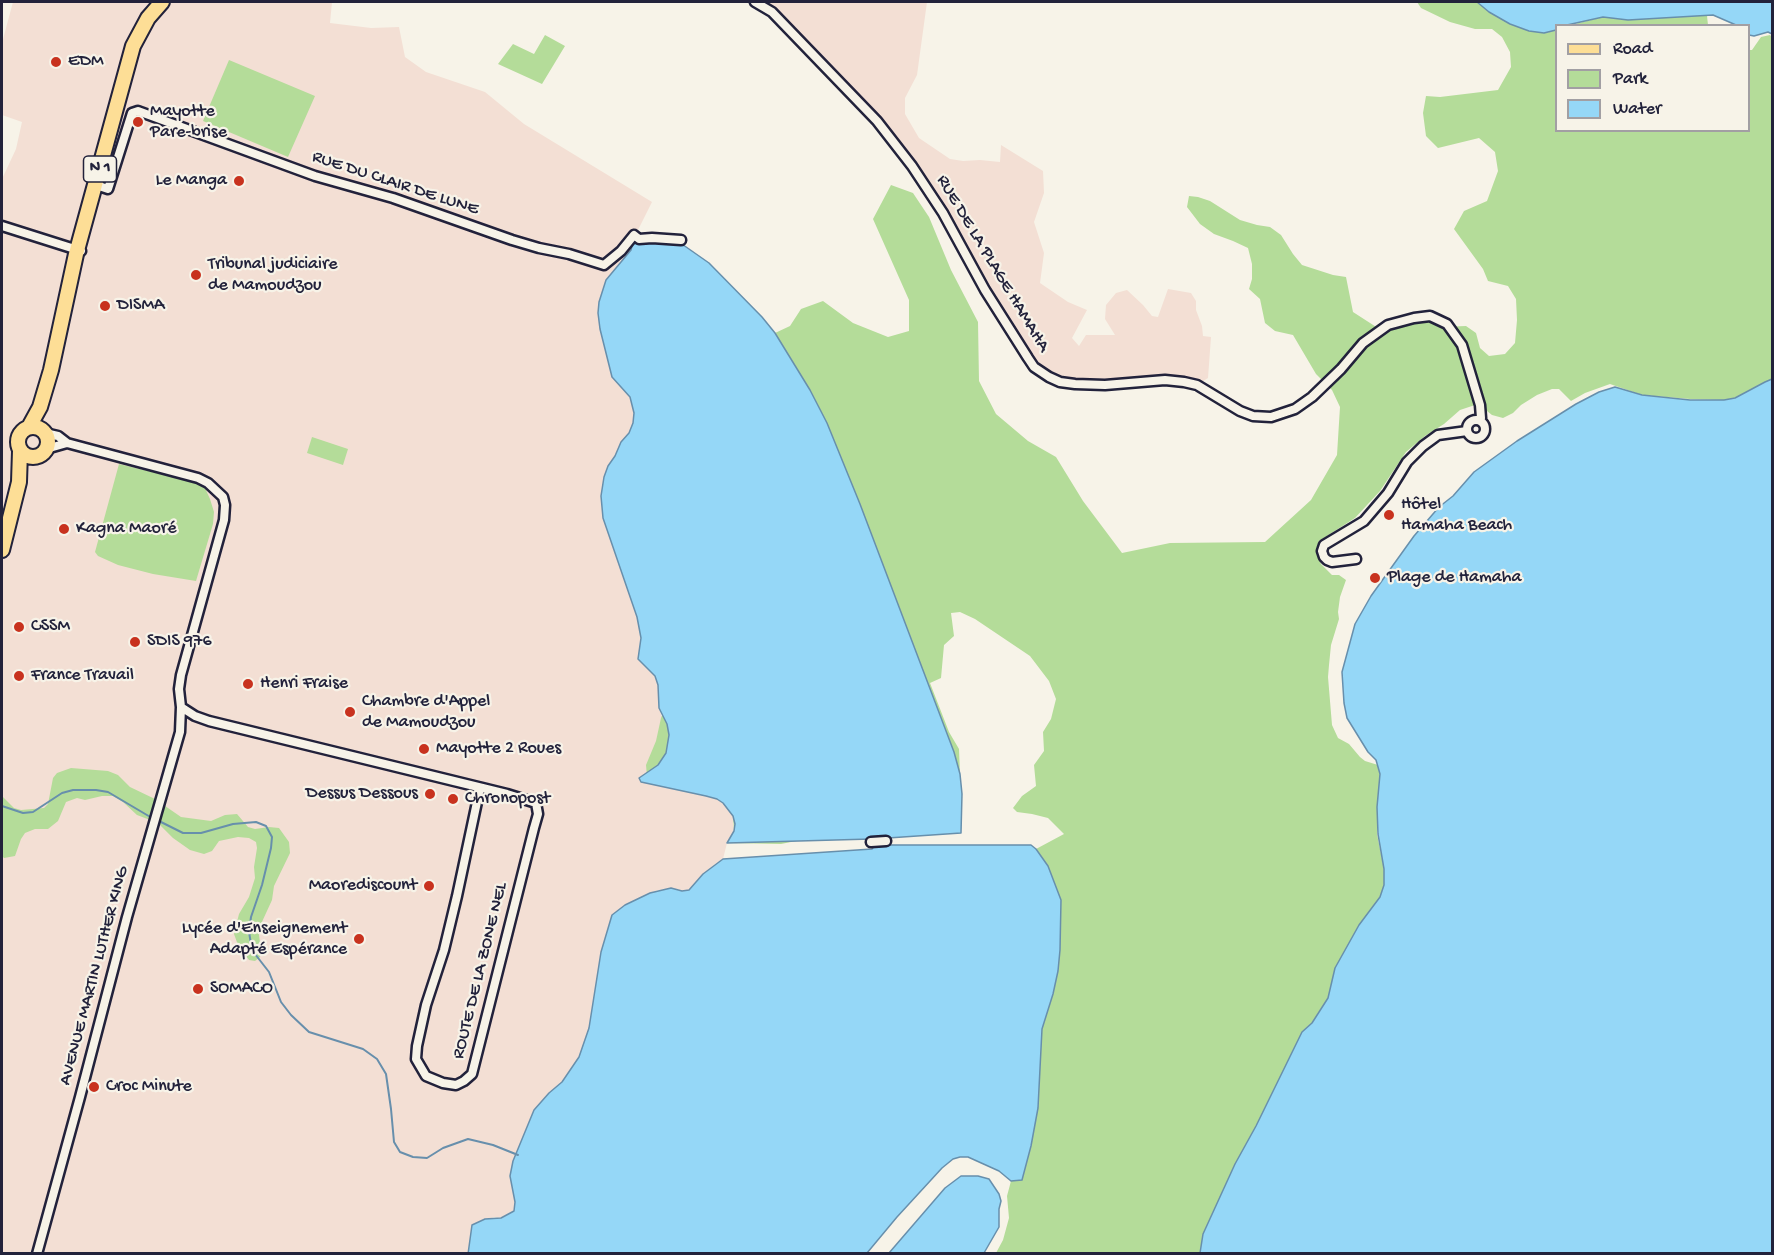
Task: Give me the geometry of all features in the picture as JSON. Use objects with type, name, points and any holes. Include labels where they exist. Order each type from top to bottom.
[{"type":"main road","name":"N 1","points":[[2,550],[4,528],[19,482],[30,462],[41,453],[48,441],[39,430],[40,408],[62,324],[73,295],[109,134],[133,46],[148,18],[162,2]]},
{"type":"main road","name":"N 1","points":[[62,324],[65,303],[99,186],[114,151],[148,18]]},
{"type":"main road","name":"N 1","points":[[109,134],[114,151]]},
{"type":"main road","name":"N 1","points":[[19,482],[20,451],[17,443],[19,434],[39,430]]},
{"type":"main road","points":[[20,451],[27,456],[41,453]]},
{"type":"street","name":"RUE DE LA PLAGE HAMAHA","points":[[755,2],[772,12],[878,122],[912,166],[943,213],[985,290],[1034,367],[1049,377],[1060,382],[1075,384],[1105,385],[1165,380],[1184,382],[1197,385],[1240,411],[1253,416],[1271,417],[1294,410],[1312,397],[1341,369],[1363,343],[1388,325],[1430,316],[1447,324],[1462,345],[1480,405],[1482,418],[1480,420]]},
{"type":"street","name":"RUE DU CLAIR DE LUNE","points":[[114,151],[132,114],[141,111],[315,176],[416,206],[512,240],[604,265],[621,251],[634,235],[639,239],[681,240]]},
{"type":"street","points":[[2,226],[80,250]]},
{"type":"street","points":[[1473,420],[1480,420],[1485,426],[1482,437],[1475,439],[1468,435],[1467,431],[1466,428],[1473,420]]},
{"type":"street","points":[[39,430],[58,436],[67,443],[198,478],[208,483],[224,497],[222,527],[181,675],[179,689],[181,707]]},
{"type":"street","points":[[1356,559],[1332,562],[1324,557],[1322,551],[1324,545],[1364,521],[1382,501],[1407,462],[1423,446],[1438,435],[1467,431]]},
{"type":"street","points":[[41,453],[67,443]]},
{"type":"street","name":"ROUTE DE LA ZONE NEL","points":[[181,707],[209,721],[480,788],[536,802],[538,814],[472,1074],[456,1085],[435,1081],[426,1076],[416,1059],[417,1046],[426,1005],[452,918],[480,788]]},
{"type":"street","name":"AVENUE MARTIN LUTHER KING","points":[[37,1254],[127,917],[180,732],[181,707]]},
{"type":"street","points":[[871,842],[886,841]]},
{"type":"shaded area","points":[[13,2],[332,2],[330,23],[371,28],[399,27],[405,57],[426,72],[485,92],[524,124],[652,202],[633,240],[631,250],[606,280],[599,302],[600,329],[612,377],[630,397],[634,413],[629,433],[621,443],[604,477],[603,518],[637,617],[641,638],[638,659],[655,676],[659,685],[659,708],[662,717],[658,765],[639,778],[717,799],[728,808],[733,816],[734,831],[727,843],[723,859],[696,881],[689,890],[658,890],[625,905],[612,915],[601,952],[589,1028],[579,1057],[562,1082],[534,1110],[513,1161],[510,1176],[515,1202],[514,1211],[501,1218],[494,1217],[472,1225],[468,1253],[2,1253],[2,179],[16,149],[22,122],[2,115],[2,43]]},
{"type":"shaded area","points":[[755,2],[927,2],[917,75],[905,98],[905,114],[919,138],[950,159],[963,161],[1000,162],[1001,145],[1043,171],[1044,193],[1034,222],[1044,253],[1040,283],[1068,302],[1087,310],[1072,338],[1079,346],[1086,335],[1115,335],[1105,319],[1106,305],[1116,293],[1127,290],[1152,316],[1158,317],[1168,289],[1191,293],[1196,301],[1203,336],[1211,337],[1208,378],[1197,385],[1184,382],[1075,384],[1034,367],[943,213],[877,121],[772,12]]},
{"type":"green space","points":[[1417,2],[1477,2],[1489,12],[1538,31],[1546,33],[1555,30],[1555,132],[1750,132],[1750,50],[1761,37],[1770,35],[1772,37],[1772,379],[1735,398],[1724,400],[1642,395],[1610,384],[1571,401],[1559,389],[1552,389],[1537,395],[1503,418],[1492,415],[1478,404],[1460,410],[1406,452],[1380,491],[1355,518],[1319,541],[1316,550],[1321,564],[1332,575],[1339,575],[1346,580],[1340,597],[1339,619],[1331,645],[1329,665],[1332,725],[1338,738],[1349,744],[1365,761],[1378,765],[1381,774],[1377,834],[1384,869],[1384,885],[1380,897],[1359,925],[1335,968],[1328,998],[1312,1023],[1302,1032],[1235,1164],[1203,1234],[1200,1253],[996,1253],[1003,1240],[1009,1218],[1007,1196],[1011,1181],[999,1171],[968,1157],[960,1157],[953,1159],[942,1168],[867,1253],[1058,970],[1061,910],[1048,866],[1036,849],[1064,834],[1048,818],[1017,812],[1013,808],[1022,796],[1036,786],[1034,765],[1044,751],[1043,732],[1051,719],[1056,699],[1049,681],[1030,656],[975,619],[960,612],[951,613],[954,636],[944,645],[941,678],[930,683],[949,732],[959,749],[958,829],[811,838],[781,844],[727,843],[734,831],[733,816],[728,808],[732,803],[647,776],[646,765],[656,741],[668,686],[648,656],[638,659],[641,638],[637,617],[603,518],[601,496],[604,477],[621,442],[629,433],[634,413],[630,397],[612,377],[600,329],[599,302],[606,280],[631,250],[633,241],[827,423],[775,333],[790,326],[801,309],[823,301],[853,323],[888,337],[909,331],[909,300],[873,219],[891,185],[913,193],[929,217],[951,270],[978,322],[979,381],[996,414],[1028,441],[1056,457],[1083,501],[1122,553],[1170,543],[1265,542],[1311,500],[1337,455],[1340,407],[1332,390],[1316,374],[1293,335],[1275,331],[1265,323],[1260,299],[1249,289],[1252,264],[1248,248],[1214,234],[1200,224],[1187,207],[1189,196],[1210,201],[1240,220],[1270,227],[1281,235],[1302,265],[1346,277],[1353,312],[1384,332],[1422,321],[1436,323],[1442,327],[1466,326],[1476,333],[1480,348],[1489,356],[1505,354],[1515,343],[1516,299],[1508,286],[1488,281],[1483,269],[1454,229],[1464,211],[1487,201],[1498,171],[1495,152],[1479,138],[1438,148],[1426,136],[1423,113],[1426,96],[1440,97],[1498,90],[1511,67],[1510,52],[1502,37],[1492,29],[1475,29],[1450,22],[1421,8]]},
{"type":"green space","points":[[1707,16],[1708,24],[1575,24],[1603,17],[1628,20]]},
{"type":"green space","points":[[545,35],[565,46],[542,84],[498,64],[513,44],[534,54]]},
{"type":"green space","points":[[229,60],[315,96],[288,157],[203,121]]},
{"type":"green space","points":[[312,437],[348,449],[343,465],[307,453]]},
{"type":"green space","points":[[119,464],[197,483],[205,488],[214,512],[213,524],[196,581],[118,565],[98,556],[95,552]]},
{"type":"green space","points":[[71,768],[108,771],[118,775],[130,787],[155,799],[181,817],[211,821],[225,815],[237,814],[248,827],[279,828],[289,842],[290,853],[274,886],[272,900],[261,924],[260,957],[255,961],[249,960],[238,945],[234,934],[239,914],[249,897],[255,878],[257,848],[256,842],[249,838],[238,837],[219,841],[212,851],[204,854],[190,850],[158,823],[137,815],[113,796],[102,796],[85,800],[77,798],[66,802],[58,821],[48,829],[35,829],[25,833],[15,856],[4,858],[2,856],[2,796],[14,808],[21,810],[44,808],[48,804],[53,778],[57,773]]},
{"type":"water","points":[[1477,2],[1772,2],[1772,34],[1768,32],[1750,35],[1750,24],[1734,24],[1713,15],[1628,20],[1603,17],[1572,24],[1555,24],[1555,30],[1544,33],[1529,31],[1510,24]]},
{"type":"water","points":[[633,241],[679,242],[709,263],[775,333],[827,423],[954,752],[960,774],[961,833],[888,838],[882,845],[1031,845],[1048,866],[1061,900],[1058,971],[1042,1029],[1038,1108],[1022,1180],[1011,1181],[999,1171],[968,1157],[953,1159],[897,1217],[867,1253],[468,1254],[472,1225],[485,1219],[501,1218],[514,1211],[515,1202],[510,1176],[513,1161],[534,1110],[562,1082],[579,1057],[589,1028],[601,952],[612,915],[625,905],[650,893],[671,888],[689,890],[703,874],[723,859],[872,849],[875,845],[871,839],[727,843],[735,824],[733,816],[723,803],[706,796],[641,782],[639,778],[658,765],[666,753],[669,735],[667,724],[659,708],[658,685],[655,676],[638,659],[641,638],[637,617],[603,518],[601,496],[604,477],[621,442],[629,433],[634,413],[630,397],[612,377],[598,313],[606,280],[631,250]]},
{"type":"water","points":[[1772,379],[1772,1253],[1200,1253],[1203,1234],[1235,1164],[1302,1032],[1312,1023],[1328,998],[1335,968],[1359,925],[1380,897],[1384,885],[1377,807],[1380,774],[1376,760],[1368,752],[1347,718],[1342,672],[1355,624],[1371,596],[1414,536],[1474,472],[1517,441],[1576,404],[1599,392],[1615,387],[1642,395],[1690,400],[1724,400],[1735,398]]},
{"type":"water","points":[[961,1176],[978,1176],[989,1179],[999,1194],[1001,1201],[999,1227],[984,1253],[889,1253],[945,1188]]},
{"type":"waterway","points":[[2,806],[23,813],[33,812],[62,793],[73,790],[96,790],[108,792],[152,818]]},
{"type":"waterway","points":[[157,820],[183,833],[201,833],[233,824],[256,822],[266,826],[272,837],[271,848],[251,917],[249,932],[255,954],[269,972],[281,1002],[309,1032],[363,1049],[377,1059],[386,1074],[394,1142],[400,1152],[413,1157],[427,1158],[443,1148],[468,1139],[493,1145],[518,1155]]},
{"type":"place","name":"EDM","points":[[56,62]]},
{"type":"place","name":"Mayotte Pare-brise","points":[[138,122]]},
{"type":"place","name":"Le Manga","points":[[239,181]]},
{"type":"place","name":"Tribunal judiciaire de Mamoudzou","points":[[196,275]]},
{"type":"place","name":"DISMA","points":[[105,306]]},
{"type":"place","name":"Hôtel Hamaha Beach","points":[[1389,515]]},
{"type":"place","name":"Kagna Maoré","points":[[64,529]]},
{"type":"place","name":"Plage de Hamaha","points":[[1375,578]]},
{"type":"place","name":"CSSM","points":[[19,627]]},
{"type":"place","name":"SDIS 976","points":[[135,642]]},
{"type":"place","name":"France Travail","points":[[19,676]]},
{"type":"place","name":"Henri Fraise","points":[[248,684]]},
{"type":"place","name":"Chambre d'Appel de Mamoudzou","points":[[350,712]]},
{"type":"place","name":"Mayotte 2 Roues","points":[[424,749]]},
{"type":"place","name":"Dessus Dessous","points":[[430,794]]},
{"type":"place","name":"Chronopost","points":[[453,799]]},
{"type":"place","name":"Maorediscount","points":[[429,886]]},
{"type":"place","name":"Lycée d'Enseignement Adapté Espérance","points":[[359,939]]},
{"type":"place","name":"SOMACO","points":[[198,989]]},
{"type":"place","name":"Croc Minute","points":[[94,1087]]}]
